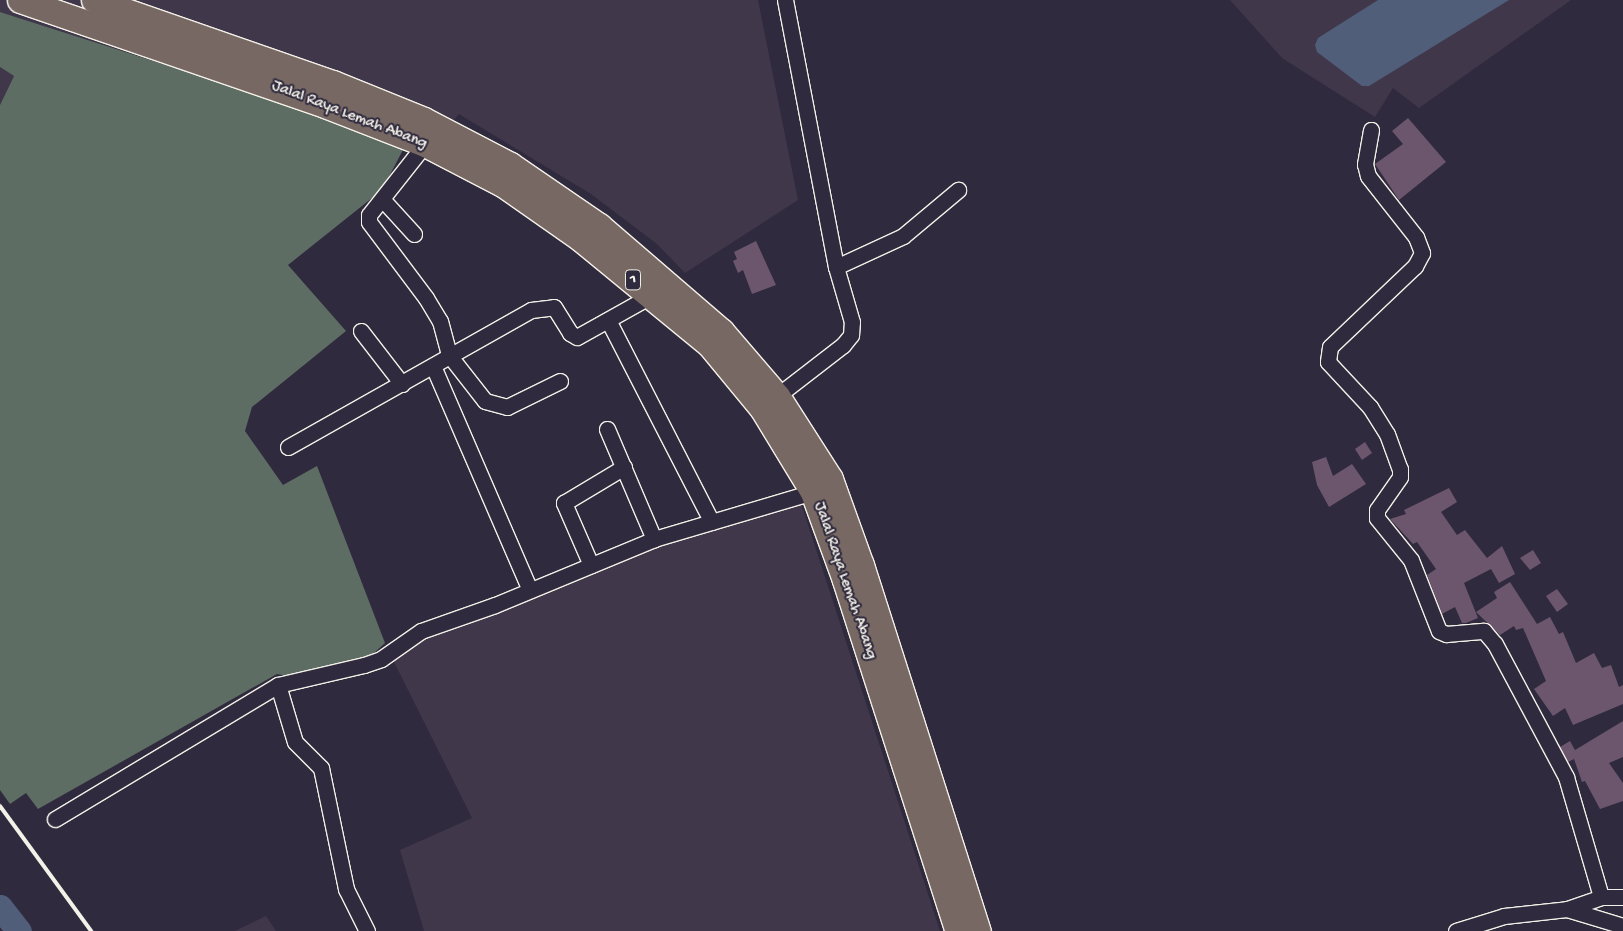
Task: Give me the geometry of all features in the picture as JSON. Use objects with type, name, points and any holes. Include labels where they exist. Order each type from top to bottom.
[{"type":"highway","name":"Jalal Raya Lemah Abang","points":[[20,0],[325,105],[425,144],[504,185],[652,295],[710,344],[762,408],[813,492],[947,867]]},
{"type":"highway","name":"Jalal Raya Lemah Abang","points":[[94,0],[333,83],[424,120],[510,165],[599,226],[666,280],[721,332],[777,396],[830,479],[844,514],[947,867]]},
{"type":"highway","name":"1","points":[[947,867],[958,931]]},
{"type":"highway","name":"1","points":[[947,867],[978,931]]},
{"type":"street","points":[[777,396],[851,335],[852,322],[836,267],[785,0]]},
{"type":"street","points":[[1371,130],[1364,164],[1368,176],[1416,237],[1422,253],[1415,266],[1330,347],[1328,362],[1370,407],[1387,434],[1400,469],[1400,477],[1377,510],[1377,518],[1420,575],[1439,631],[1446,634],[1484,631],[1495,644],[1566,777],[1601,897]]},
{"type":"street","points":[[425,144],[383,200],[369,215],[369,222],[440,321],[449,355],[492,405],[507,407],[520,403],[560,381]]},
{"type":"street","points":[[836,267],[903,236],[958,190]]},
{"type":"street","points":[[383,200],[414,234]]},
{"type":"street","points":[[288,447],[531,310],[554,307],[570,333],[577,337],[652,295]]},
{"type":"street","points":[[608,320],[712,522]]},
{"type":"street","points":[[361,330],[402,384]]},
{"type":"street","points":[[433,366],[530,590]]},
{"type":"street","points":[[607,429],[654,539]]},
{"type":"street","points":[[591,565],[564,503],[624,467]]},
{"type":"street","points":[[55,819],[278,685],[381,659],[421,631],[530,590],[654,539],[813,492]]},
{"type":"street","points":[[278,685],[295,742],[320,768],[346,889],[366,931]]},
{"type":"street","points":[[1458,931],[1504,916],[1567,908],[1601,897],[1623,896]]},
{"type":"street","points":[[1567,908],[1623,926]]},
{"type":"shaded area","points":[[0,0],[758,0],[798,200],[685,273],[657,244],[591,194],[459,114],[423,157],[385,135],[0,12]]},
{"type":"shaded area","points":[[1230,0],[1571,0],[1419,108],[1393,88],[1375,117],[1282,58]]},
{"type":"shaded area","points":[[0,67],[14,76],[0,105]]},
{"type":"shaded area","points":[[798,494],[940,931],[424,931],[400,850],[472,818],[391,656],[508,597]]},
{"type":"shaded area","points":[[266,916],[276,931],[235,931]]},
{"type":"green space","points":[[0,12],[385,135],[405,146],[382,190],[288,265],[346,331],[252,407],[245,431],[283,485],[317,466],[385,643],[364,662],[298,678],[277,674],[38,809],[26,793],[10,804],[0,790],[0,105],[14,76],[0,67]]},
{"type":"water","points":[[1378,0],[1509,0],[1369,86],[1362,86],[1317,52],[1315,45],[1318,38]]},
{"type":"building","points":[[1408,118],[1446,162],[1399,200],[1375,164],[1403,144],[1392,131]]},
{"type":"building","points":[[756,241],[776,285],[752,294],[743,270],[738,273],[733,261],[737,259],[734,252]]},
{"type":"building","points":[[1365,442],[1372,453],[1362,460],[1355,449]]},
{"type":"building","points":[[1326,457],[1333,476],[1352,464],[1366,484],[1329,507],[1317,485],[1312,462]]},
{"type":"building","points":[[1449,488],[1457,502],[1441,512],[1457,535],[1465,530],[1487,558],[1502,546],[1515,574],[1499,583],[1491,569],[1464,583],[1478,618],[1466,623],[1462,623],[1455,607],[1442,614],[1427,575],[1436,569],[1417,542],[1413,544],[1390,519],[1406,514],[1404,510]]},
{"type":"building","points":[[1533,550],[1541,563],[1530,570],[1520,558]]},
{"type":"building","points":[[1510,582],[1537,624],[1550,617],[1559,634],[1563,632],[1576,663],[1594,653],[1602,668],[1611,665],[1619,687],[1623,685],[1623,704],[1573,725],[1565,708],[1553,716],[1534,689],[1546,681],[1523,628],[1516,630],[1514,626],[1500,635],[1476,612],[1497,598],[1494,592]]},
{"type":"building","points":[[1557,589],[1568,604],[1557,612],[1546,596]]},
{"type":"building","points":[[1623,721],[1623,757],[1609,763],[1623,783],[1623,801],[1600,809],[1585,781],[1582,782],[1574,759],[1568,762],[1560,747],[1570,741],[1575,750]]},
{"type":"waterway","points":[[0,907],[19,931]]},
{"type":"railway","points":[[0,806],[91,931]]}]
